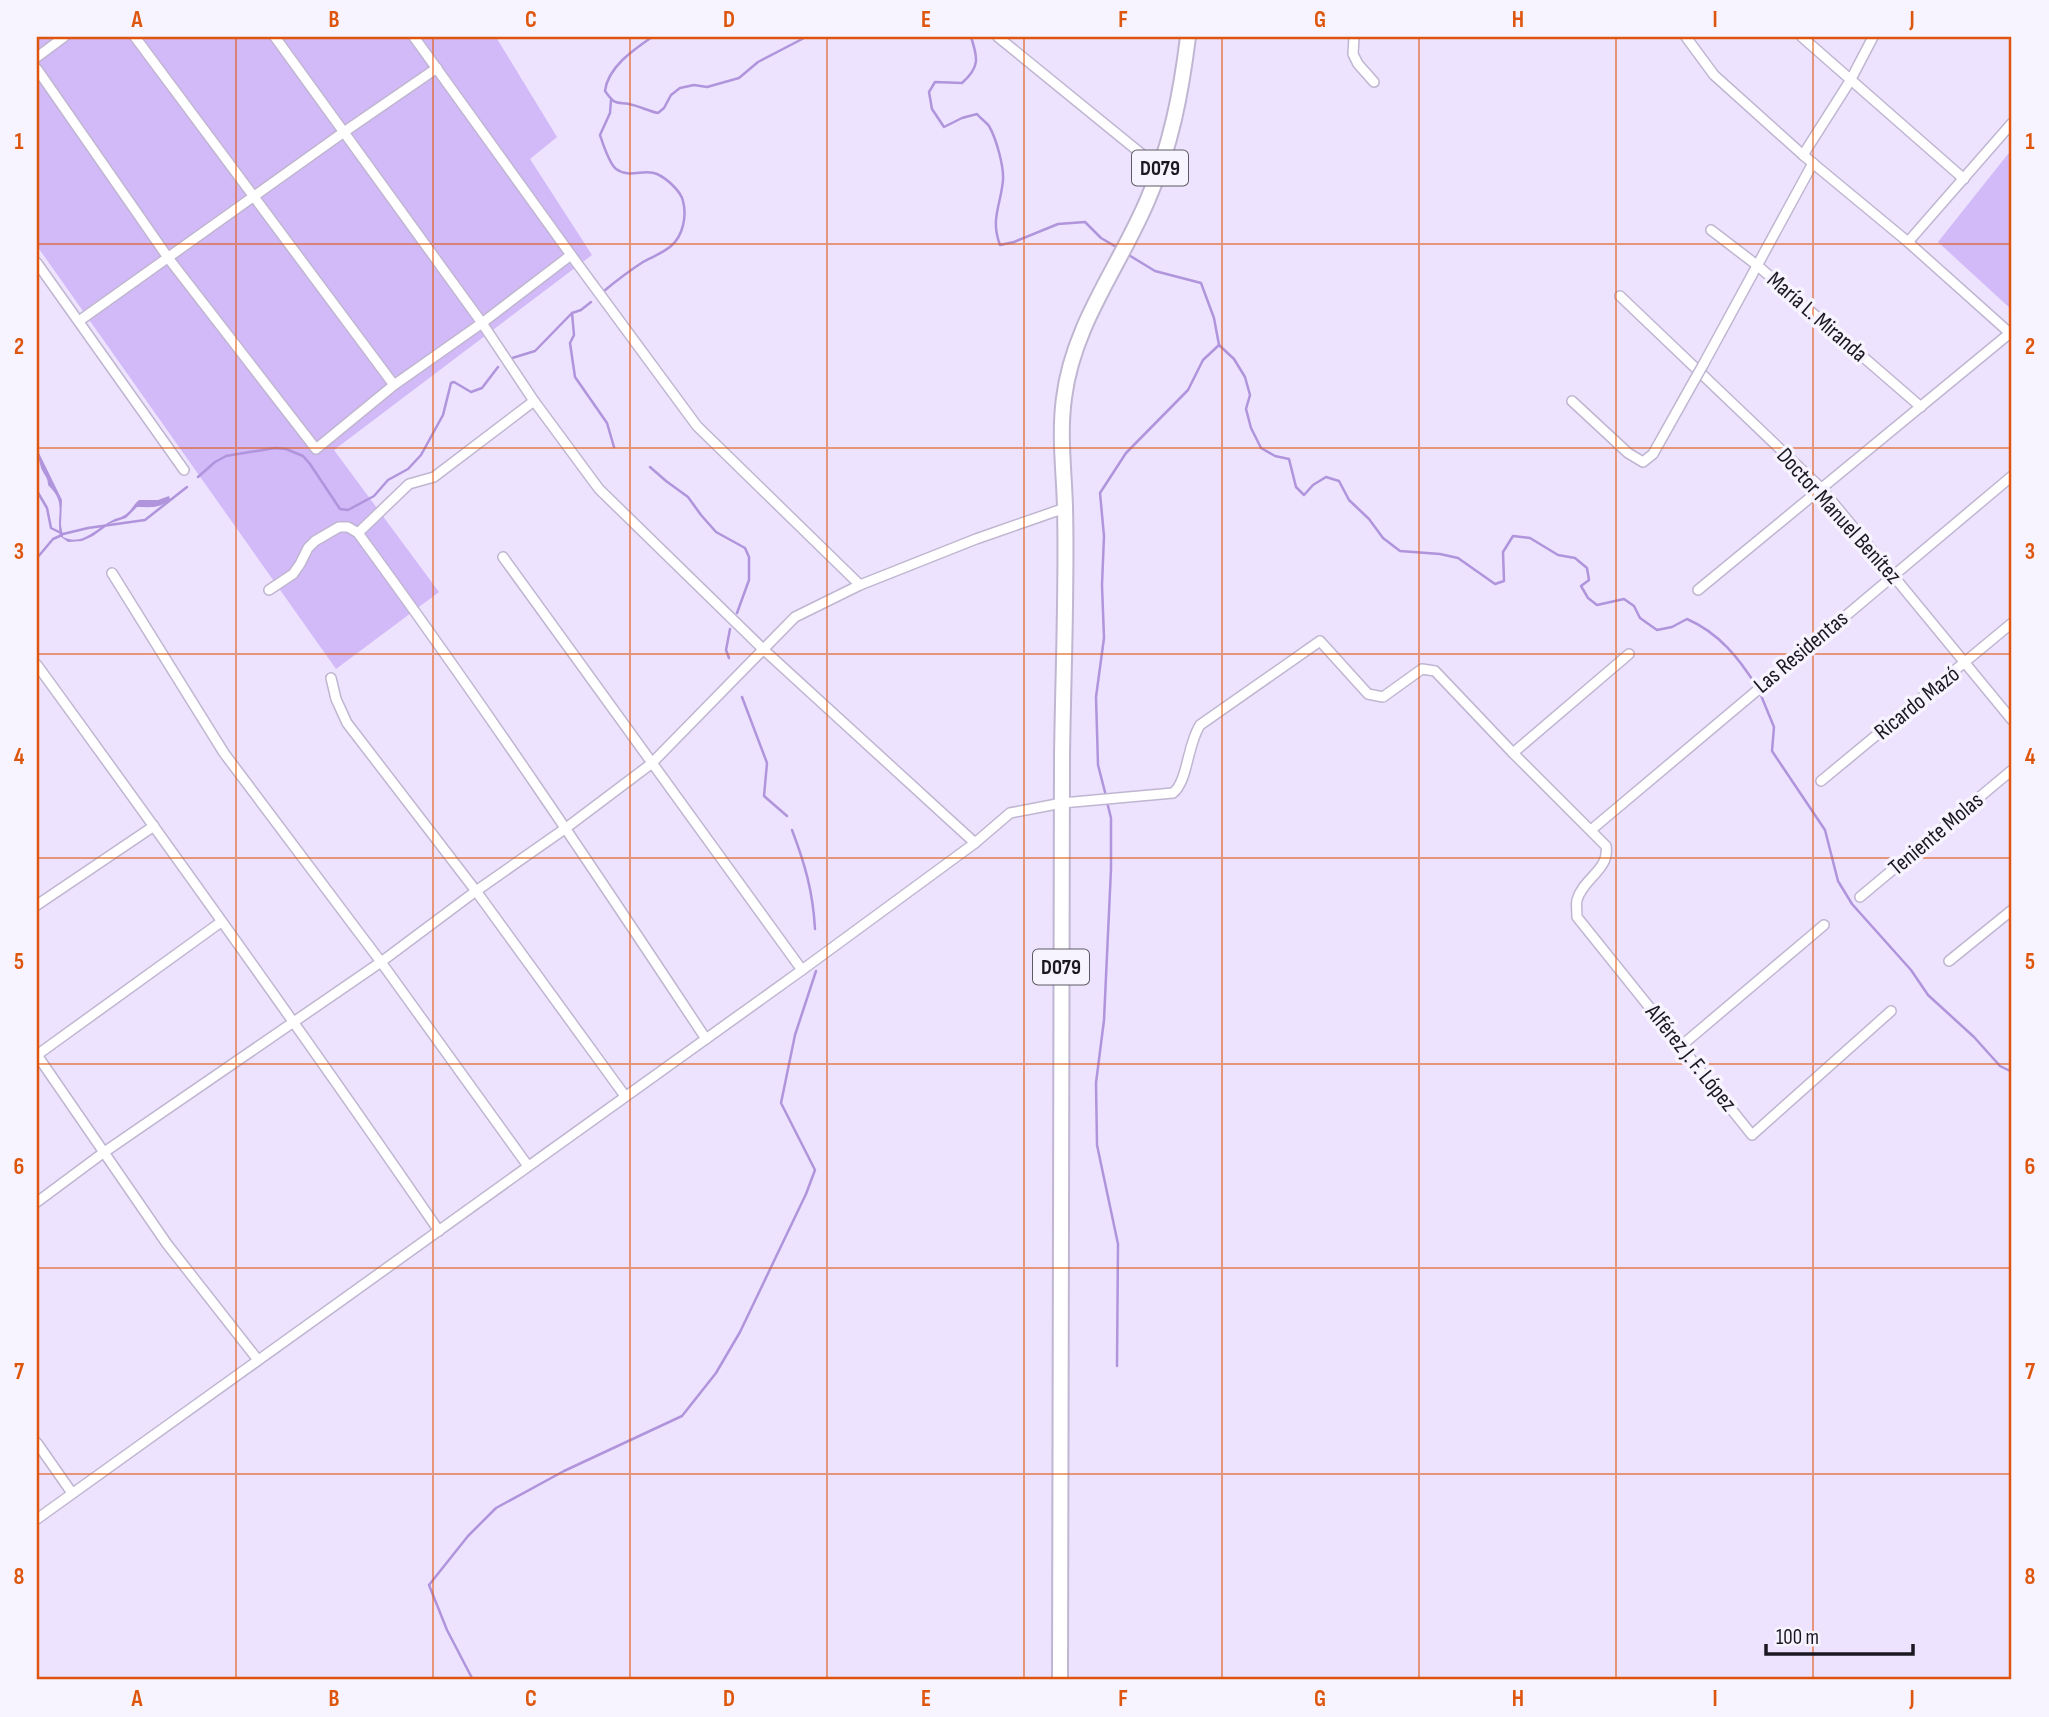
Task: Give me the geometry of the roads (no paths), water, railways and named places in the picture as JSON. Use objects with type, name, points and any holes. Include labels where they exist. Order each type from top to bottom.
[{"type":"main road","name":"D079","points":[[1060,1680],[1064,398],[1081,332],[1127,243],[1160,169],[1179,101],[1188,37]]},
{"type":"street","points":[[37,57],[64,37]]},
{"type":"street","points":[[135,37],[394,385]]},
{"type":"street","points":[[275,37],[599,489],[764,650],[975,843]]},
{"type":"street","points":[[414,37],[697,426],[860,585]]},
{"type":"street","points":[[998,37],[1160,169]]},
{"type":"street","points":[[1354,37],[1353,54],[1374,82]]},
{"type":"street","points":[[1686,37],[1714,75],[2011,334],[1699,590]]},
{"type":"street","points":[[1802,37],[1964,179]]},
{"type":"street","points":[[1803,155],[1850,81],[1873,37]]},
{"type":"street","points":[[79,321],[436,68]]},
{"type":"street","points":[[37,69],[169,258],[316,449],[394,385],[571,256]]},
{"type":"street","points":[[1908,242],[2012,122]]},
{"type":"street","points":[[1572,401],[1628,453],[1643,463],[1653,454],[1813,163]]},
{"type":"street","name":"María L. Miranda","points":[[1711,230],[1758,266],[1921,407]]},
{"type":"street","points":[[37,263],[184,470]]},
{"type":"street","name":"Doctor Manuel Benítez","points":[[1620,296],[1821,488],[2012,720]]},
{"type":"street","points":[[358,533],[409,484],[434,477],[534,401]]},
{"type":"street","name":"Las Residentas","points":[[1591,830],[2012,475]]},
{"type":"street","points":[[37,1202],[103,1153],[381,962],[651,764],[795,617],[860,585],[976,539],[1065,508]]},
{"type":"street","points":[[268,590],[293,574],[308,548],[318,538],[339,527],[348,527],[358,533],[566,828],[706,1039]]},
{"type":"street","points":[[503,557],[802,970]]},
{"type":"street","points":[[111,573],[224,753],[381,962],[528,1166]]},
{"type":"street","name":"Ricardo Mazó","points":[[1821,781],[2012,623]]},
{"type":"street","points":[[37,1519],[802,970],[975,843],[1010,813],[1062,803],[1173,793],[1180,787],[1194,735],[1200,725],[1320,641],[1368,694],[1383,697],[1422,669],[1435,671],[1591,830]]},
{"type":"street","points":[[1513,752],[1629,654]]},
{"type":"street","points":[[37,665],[154,826],[439,1231]]},
{"type":"street","points":[[331,678],[336,699],[347,723],[476,891],[625,1096]]},
{"type":"street","name":"Teniente Molas","points":[[1860,897],[2012,770]]},
{"type":"street","points":[[37,905],[154,826]]},
{"type":"street","name":"Alférez J. F. López","points":[[1591,830],[1606,846],[1607,855],[1604,864],[1576,900],[1577,917],[1752,1135],[1891,1010]]},
{"type":"street","points":[[1949,961],[2012,910]]},
{"type":"street","points":[[220,922],[37,1055],[167,1244],[258,1360]]},
{"type":"street","points":[[1681,1046],[1824,925]]},
{"type":"street","points":[[37,1443],[72,1493]]},
{"type":"waterway","points":[[652,37],[616,67],[605,91],[616,102],[658,113],[671,95],[680,88],[694,85],[707,87],[739,78],[758,62],[806,37]]},
{"type":"waterway","points":[[971,37],[976,57],[972,72],[962,83],[935,82],[929,92],[932,109],[944,127],[977,114],[992,131],[1003,174],[996,220],[1000,245],[1058,224],[1085,222],[1101,238],[1118,248]]},
{"type":"waterway","points":[[604,291],[638,265],[671,246],[681,231],[684,213],[682,197],[665,178],[652,172],[621,172],[611,162],[600,135],[610,113],[611,100]]},
{"type":"waterway","points":[[1127,254],[1155,271],[1201,283],[1214,318],[1219,345],[1234,359],[1245,377],[1250,395],[1246,409],[1251,428],[1261,448],[1275,456],[1289,459],[1296,487],[1304,495],[1326,477],[1339,481],[1349,500],[1369,519],[1383,538],[1400,551],[1458,558],[1495,584],[1504,581],[1503,552],[1513,536],[1530,538],[1558,555],[1575,558],[1587,568],[1589,580],[1581,586],[1588,598],[1597,605],[1624,599],[1634,606],[1640,618],[1657,630],[1672,627],[1687,619],[1709,631],[1735,656],[1757,687]]},
{"type":"waterway","points":[[509,359],[535,351],[572,313],[591,302]]},
{"type":"waterway","points":[[572,313],[574,335],[570,343],[575,377],[607,423],[614,447]]},
{"type":"waterway","points":[[1106,796],[1098,765],[1096,697],[1104,638],[1104,536],[1100,493],[1126,453],[1188,390],[1203,360],[1219,345]]},
{"type":"waterway","points":[[198,477],[226,456],[275,448],[286,449],[303,456],[340,509],[348,510],[374,496],[388,480],[408,469],[421,455],[443,415],[451,383],[454,382],[471,392],[482,388],[498,367]]},
{"type":"waterway","points":[[650,467],[688,497],[716,532],[745,548],[749,557],[749,580],[737,613]]},
{"type":"waterway","points":[[37,491],[47,508],[51,528],[63,534],[145,520],[187,487]]},
{"type":"waterway","points":[[37,558],[53,539],[62,535]]},
{"type":"waterway","points":[[729,658],[726,650],[730,629]]},
{"type":"waterway","points":[[1760,693],[1774,727],[1772,751],[1825,830],[1838,881],[1852,904],[1911,970],[1928,995],[1974,1037],[2000,1066],[2012,1072]]},
{"type":"waterway","points":[[742,697],[767,763],[764,796],[787,816]]},
{"type":"waterway","points":[[1107,802],[1111,818],[1111,869],[1104,1020],[1096,1083],[1097,1145],[1118,1244],[1117,1366]]},
{"type":"waterway","points":[[792,830],[808,878],[815,929]]},
{"type":"waterway","points":[[473,1680],[447,1630],[429,1585],[468,1536],[496,1508],[564,1471],[682,1416],[716,1373],[740,1332],[815,1170],[781,1103],[795,1035],[816,971]]}]
